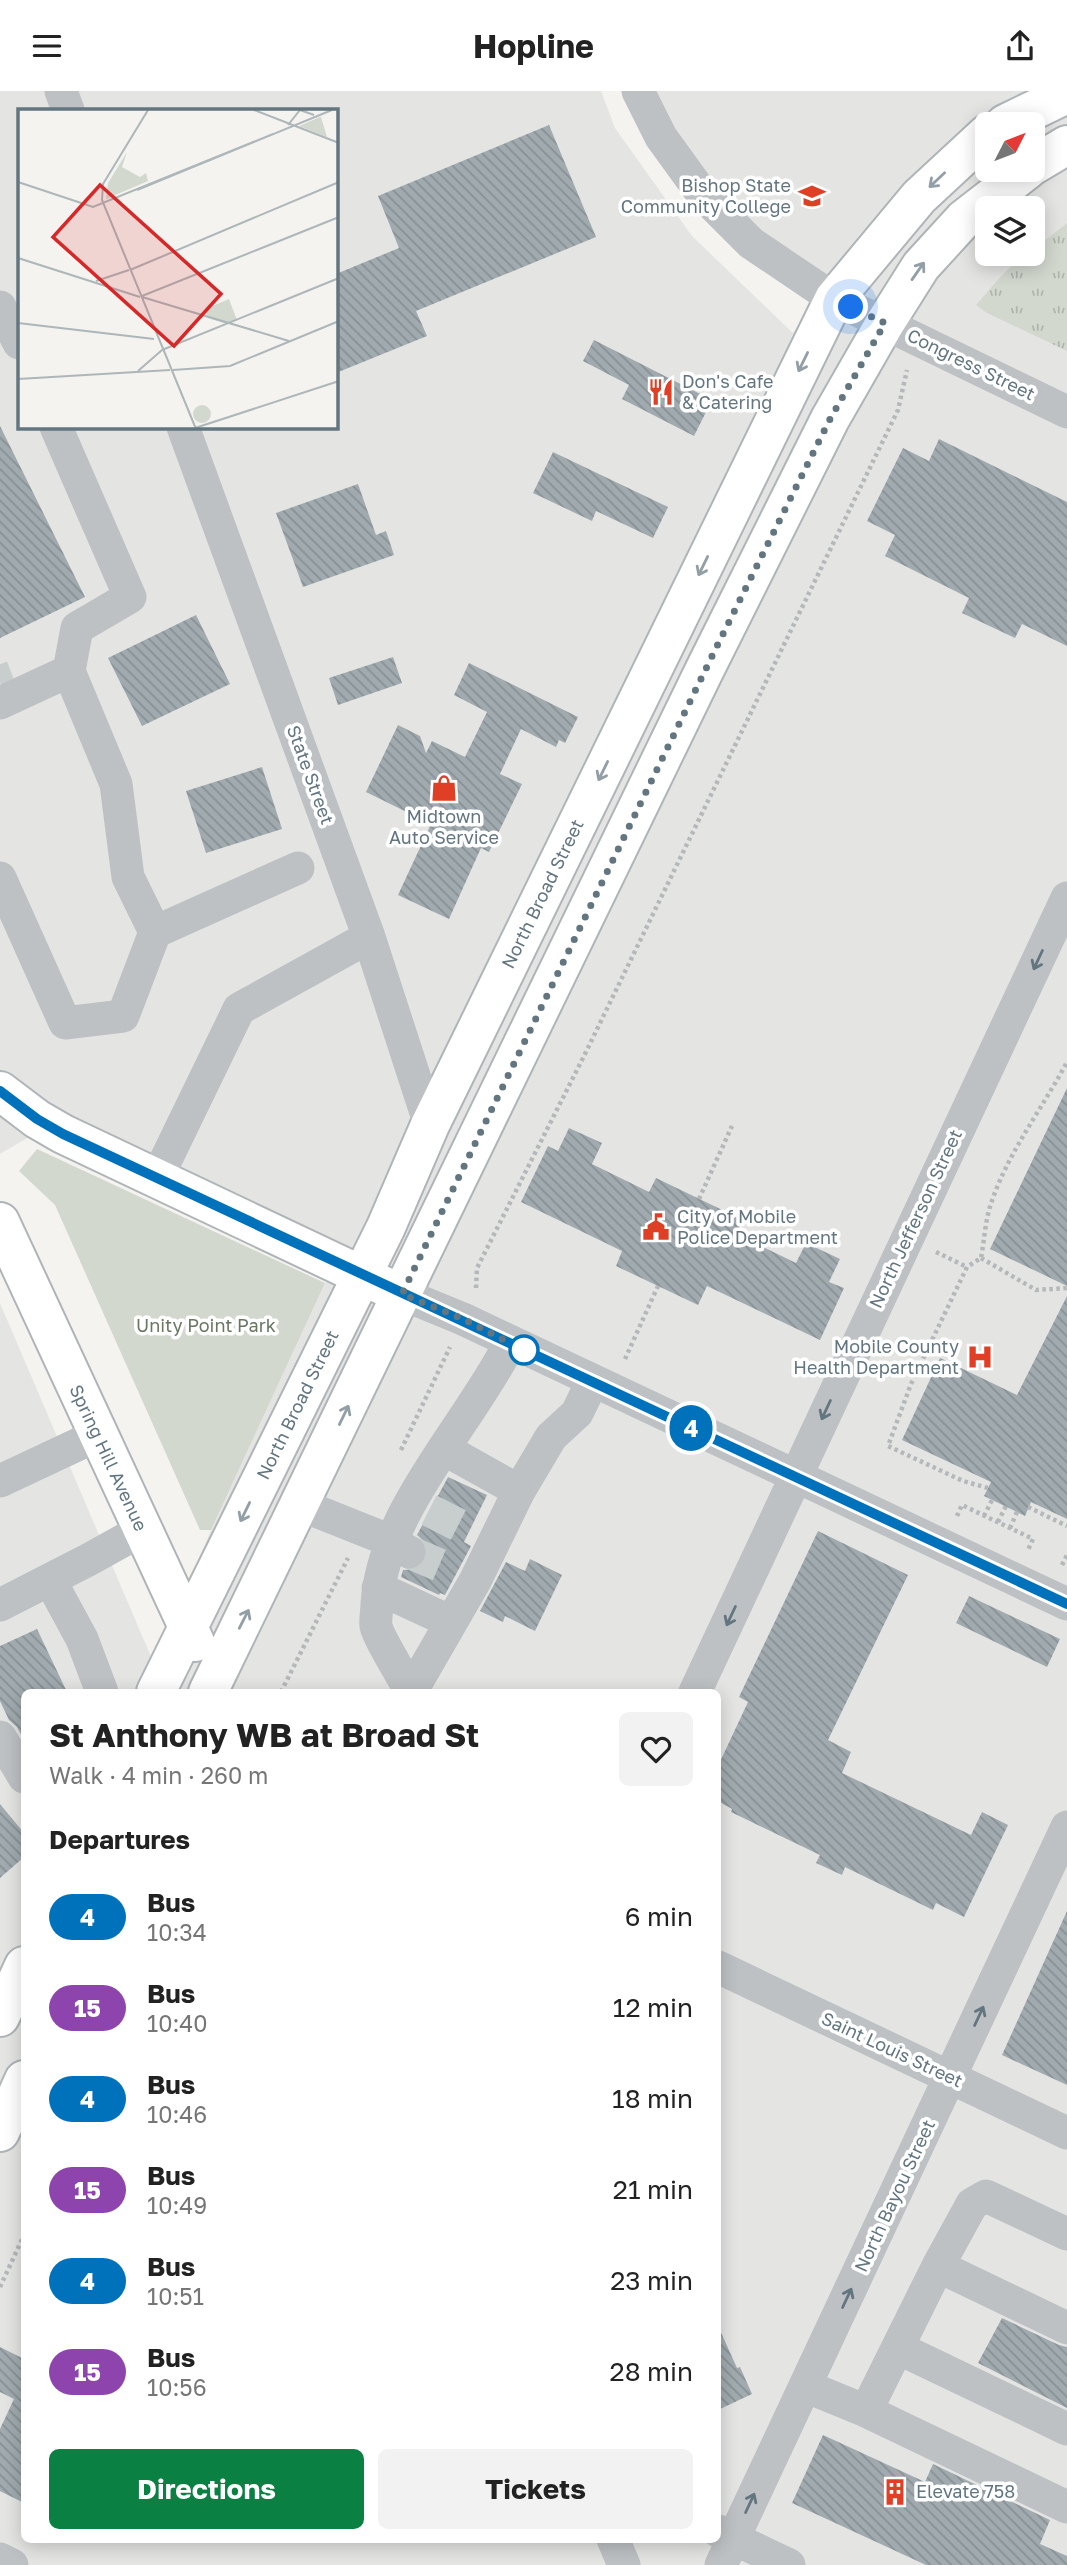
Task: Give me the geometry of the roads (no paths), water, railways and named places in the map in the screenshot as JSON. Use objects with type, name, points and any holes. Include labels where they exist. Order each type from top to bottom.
[{"type":"main road","points":[[1030,112],[1067,94]]},
{"type":"main road","name":"North Broad Street","points":[[157,1689],[386,1227],[430,1125],[834,299],[919,197],[975,145]]},
{"type":"main road","points":[[1045,158],[1067,145]]},
{"type":"main road","points":[[217,1689],[402,1294],[704,671],[830,419],[885,323],[921,267],[964,219],[1012,182]]},
{"type":"main road","points":[[0,1091],[37,1119],[63,1134],[402,1294]]},
{"type":"main road","name":"Spring Hill Avenue","points":[[2,1233],[217,1689]]},
{"type":"main road","points":[[0,2017],[21,1972]]},
{"type":"main road","points":[[0,2132],[21,2086]]},
{"type":"street","points":[[61,91],[68,109]]},
{"type":"street","name":"Congress Street","points":[[638,91],[661,137],[703,195],[751,243],[834,299],[1067,412]]},
{"type":"street","points":[[0,307],[18,342]]},
{"type":"street","points":[[57,429],[130,597],[77,628],[59,675],[116,785],[128,877],[155,932]]},
{"type":"street","name":"State Street","points":[[184,429],[369,937],[430,1125]]},
{"type":"street","points":[[6,690],[59,675]]},
{"type":"street","points":[[0,878],[65,1023],[123,1016],[155,932],[298,867]]},
{"type":"street","name":"North Jefferson Street","points":[[696,1689],[1066,908]]},
{"type":"street","points":[[157,1178],[239,1009],[369,937]]},
{"type":"street","points":[[402,1294],[463,1319],[1067,1604]]},
{"type":"street","points":[[409,1689],[376,1627],[378,1588],[420,1506],[444,1449],[494,1374],[510,1343]]},
{"type":"street","points":[[413,1689],[451,1622],[463,1575],[482,1537],[519,1491],[551,1437],[577,1413],[592,1381]]},
{"type":"street","points":[[0,1481],[98,1435]]},
{"type":"street","points":[[444,1449],[519,1491]]},
{"type":"street","points":[[301,1505],[400,1546]]},
{"type":"street","points":[[0,1605],[142,1529]]},
{"type":"street","points":[[50,1580],[82,1639],[101,1689]]},
{"type":"street","points":[[378,1588],[451,1622]]},
{"type":"street","name":"North Bayou Street","points":[[724,2545],[805,2386],[1067,1827]]},
{"type":"street","name":"Saint Louis Street","points":[[721,1968],[1067,2133]]},
{"type":"street","points":[[866,2411],[972,2204],[986,2196],[1067,2234]]},
{"type":"street","points":[[938,2266],[1067,2328]]},
{"type":"street","points":[[898,2348],[1067,2430]]},
{"type":"street","points":[[805,2386],[866,2411],[1067,2507]]},
{"type":"street","points":[[615,2543],[624,2565]]},
{"type":"street","points":[[724,2545],[789,2565]]},
{"type":"street","points":[[0,2559],[12,2565]]},
{"type":"tunnel","points":[[0,682],[13,677]]},
{"type":"tunnel","points":[[429,1510],[470,1531]]},
{"type":"tunnel","points":[[409,1552],[451,1570]]},
{"type":"place","name":"Bishop State Community College","points":[[812,196]]},
{"type":"place","name":"Don's Cafe & Catering","points":[[661,392]]},
{"type":"place","name":"Midtown Auto Service","points":[[444,788]]},
{"type":"place","name":"City of Mobile Police Department","points":[[656,1227]]},
{"type":"place","name":"Mobile County Health Department","points":[[980,1357]]},
{"type":"place","name":"Elevate 758","points":[[895,2492]]},
{"type":"park label","name":"Unity Point Park","points":[[206,1326]]}]
